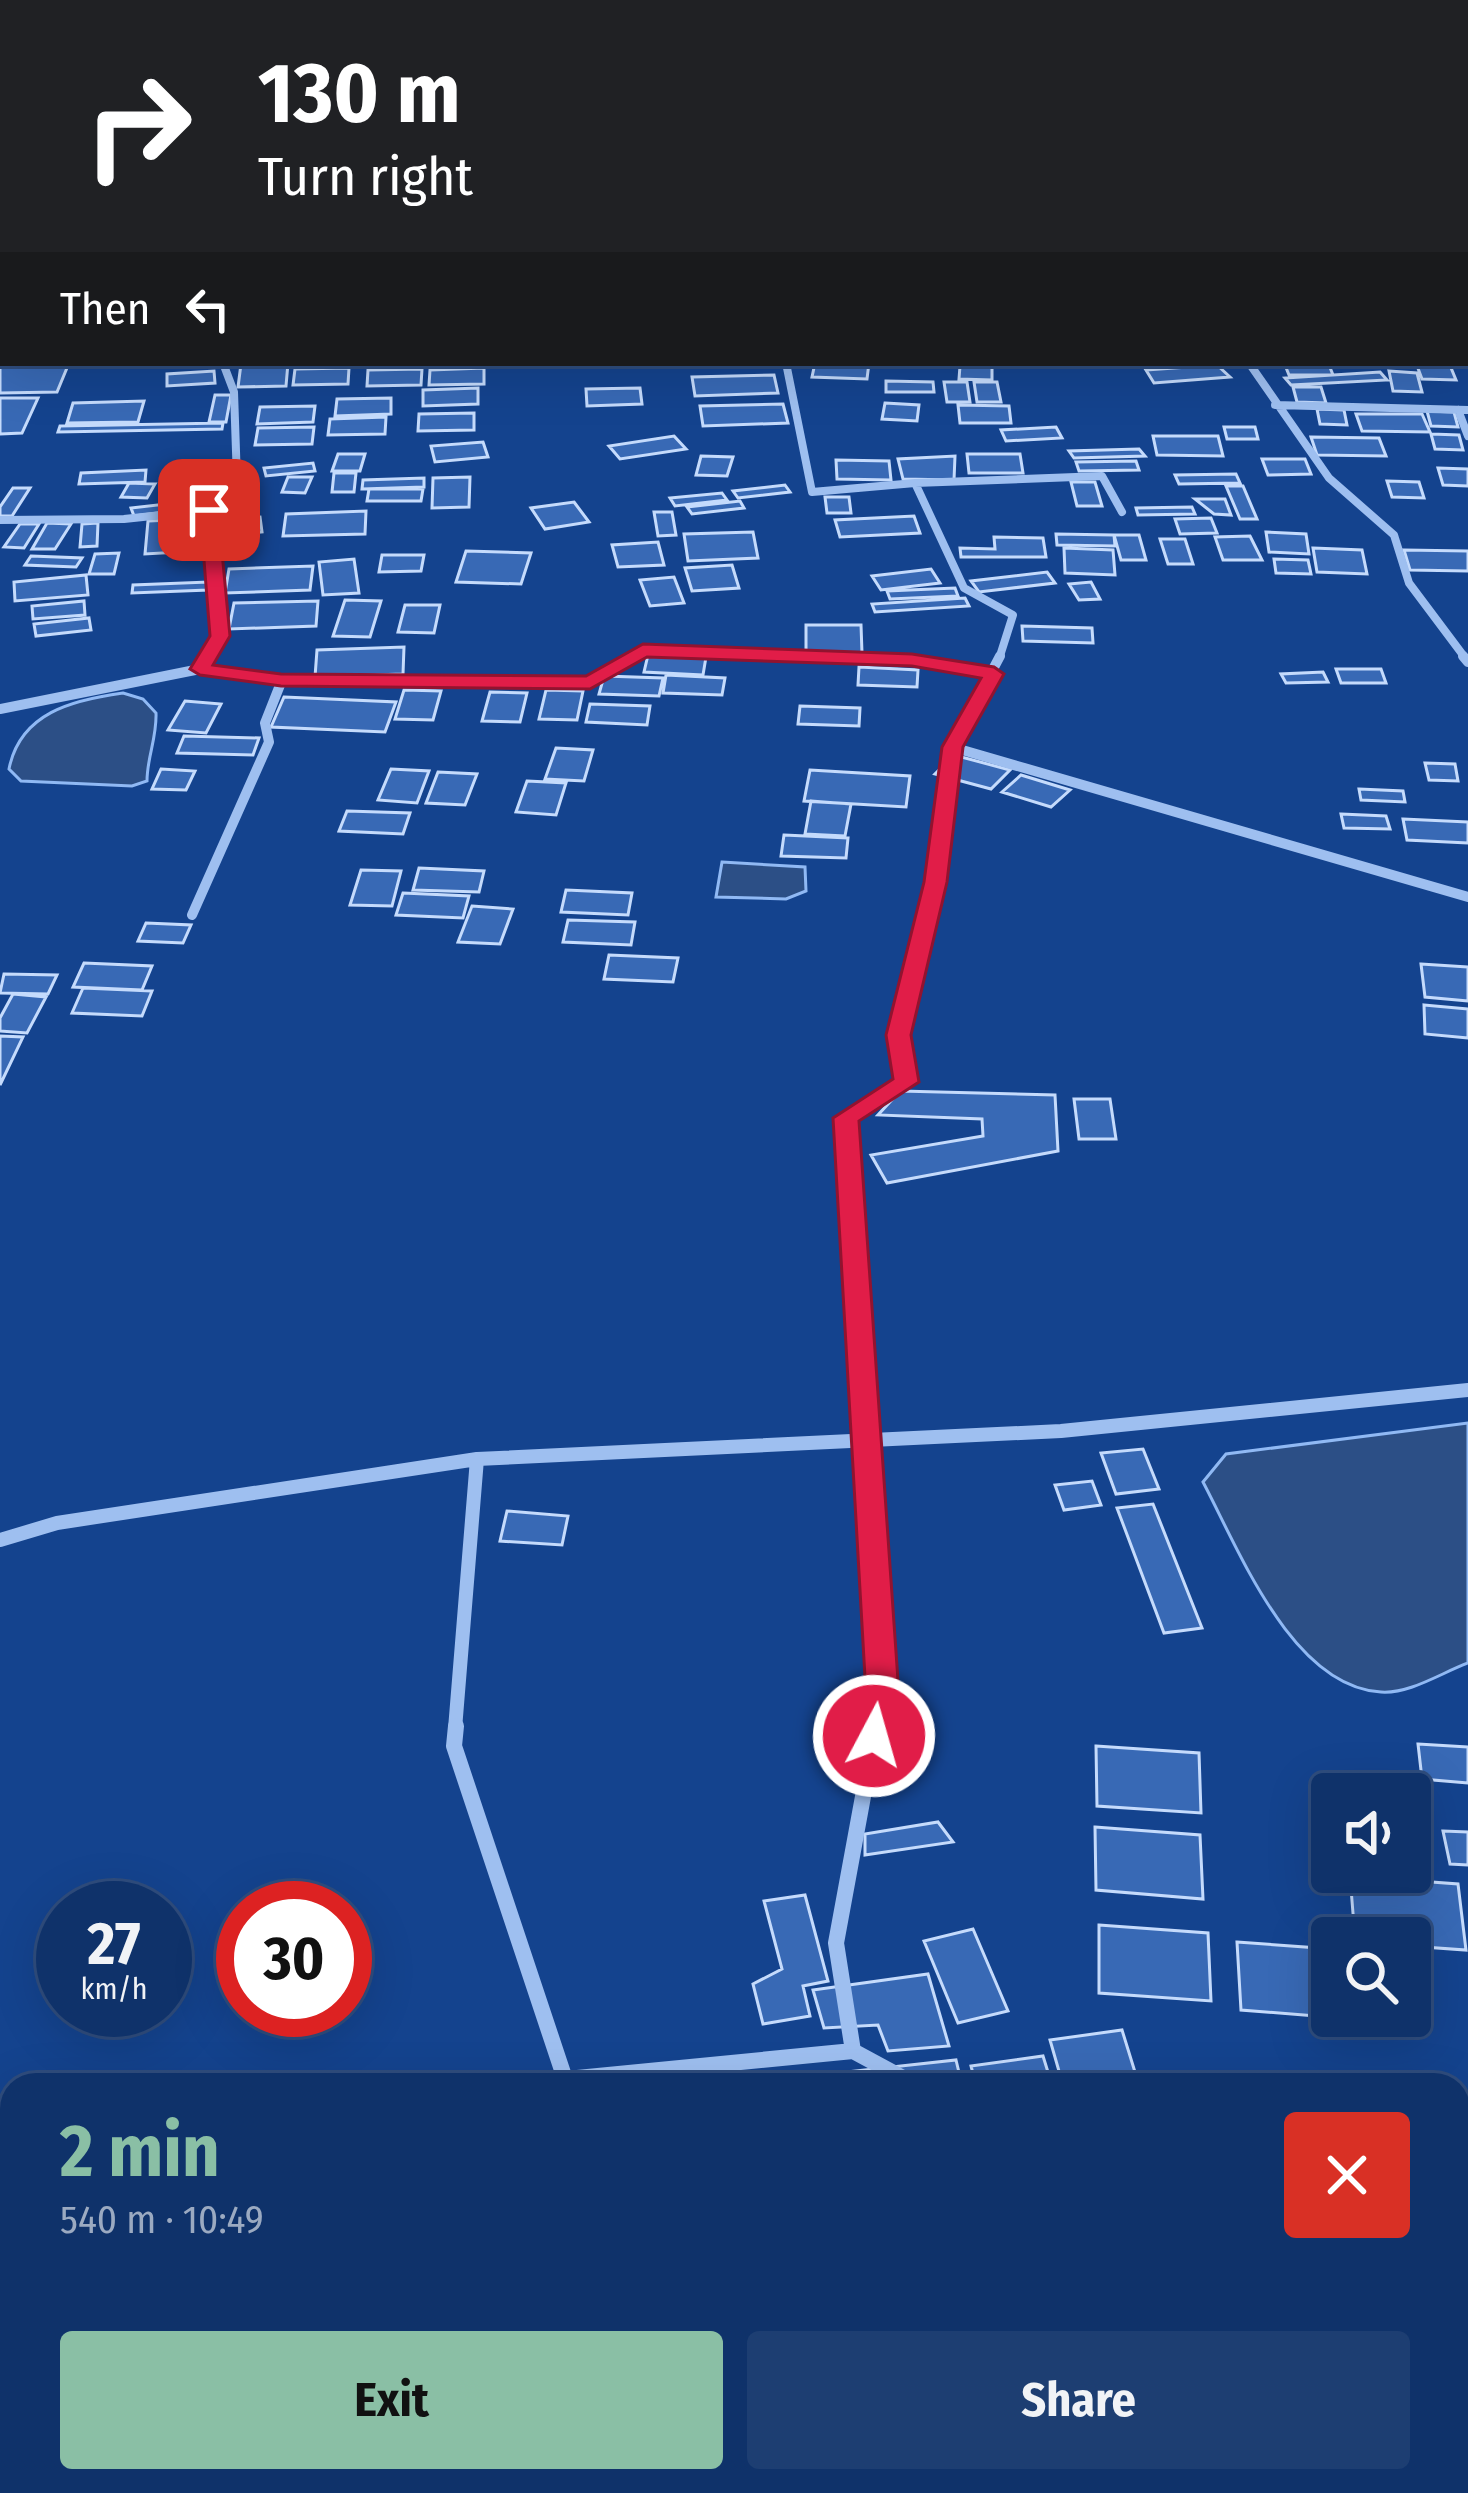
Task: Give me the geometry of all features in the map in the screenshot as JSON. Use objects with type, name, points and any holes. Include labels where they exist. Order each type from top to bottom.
[{"type":"street","points":[[0,520],[124,519],[209,510],[236,481],[234,392],[225,366]]},
{"type":"street","points":[[787,366],[812,492],[1102,476],[1122,512]]},
{"type":"street","points":[[1251,366],[1329,478],[1394,535],[1409,583],[1468,662]]},
{"type":"street","points":[[1275,405],[1463,410],[1468,436]]},
{"type":"street","points":[[853,2051],[836,1942],[882,1695],[846,1118],[906,1082],[898,1035],[935,882],[952,747],[994,674],[1013,615],[964,588],[915,483]]},
{"type":"street","points":[[200,669],[220,636],[209,510]]},
{"type":"street","points":[[0,709],[200,669],[281,680],[590,682],[643,650],[912,660],[994,674]]},
{"type":"street","points":[[192,914],[268,742],[266,723],[281,680]]},
{"type":"street","points":[[952,747],[1468,897]]},
{"type":"street","points":[[0,1540],[57,1522],[477,1460],[1061,1431],[1468,1390]]},
{"type":"street","points":[[477,1460],[454,1746],[564,2073]]},
{"type":"street","points":[[650,2073],[853,2051],[894,2073]]},
{"type":"water","points":[[123,693],[143,699],[156,713],[147,781],[132,786],[21,781],[9,769],[24,734],[36,722],[67,705]]},
{"type":"water","points":[[722,862],[805,867],[806,891],[786,899],[716,897]]},
{"type":"water","points":[[1468,1423],[1468,1663],[1392,1692],[1349,1684],[1321,1667],[1272,1611],[1203,1482],[1226,1454]]},
{"type":"building","points":[[0,366],[68,366],[57,392],[0,393]]},
{"type":"building","points":[[241,366],[288,366],[286,386],[238,387]]},
{"type":"building","points":[[814,366],[869,366],[867,379],[812,377]]},
{"type":"building","points":[[960,366],[992,367],[992,380],[959,379]]},
{"type":"building","points":[[1218,366],[1230,377],[1154,383],[1146,370]]},
{"type":"building","points":[[1285,366],[1329,366],[1333,375],[1289,375]]},
{"type":"building","points":[[1417,366],[1450,366],[1456,380],[1422,379]]},
{"type":"building","points":[[349,368],[348,384],[293,385],[295,369]]},
{"type":"building","points":[[484,368],[484,384],[429,385],[430,370]]},
{"type":"building","points":[[422,369],[421,385],[367,386],[368,370]]},
{"type":"building","points":[[214,371],[215,383],[167,386],[167,374]]},
{"type":"building","points":[[1389,371],[1417,373],[1422,392],[1393,391]]},
{"type":"building","points":[[1380,372],[1387,380],[1291,385],[1285,378]]},
{"type":"building","points":[[774,375],[778,393],[695,396],[692,377]]},
{"type":"building","points":[[886,381],[933,382],[934,392],[886,392]]},
{"type":"building","points":[[944,382],[967,382],[970,402],[947,402]]},
{"type":"building","points":[[974,382],[997,382],[1001,402],[977,402]]},
{"type":"building","points":[[1293,387],[1321,387],[1326,403],[1297,402]]},
{"type":"building","points":[[478,388],[478,404],[423,406],[423,390]]},
{"type":"building","points":[[640,388],[642,404],[587,406],[586,389]]},
{"type":"building","points":[[215,395],[231,395],[226,422],[209,422]]},
{"type":"building","points":[[0,398],[38,398],[22,433],[0,434]]},
{"type":"building","points":[[391,398],[391,414],[335,416],[337,399]]},
{"type":"building","points":[[144,401],[138,422],[67,423],[73,403]]},
{"type":"building","points":[[885,403],[919,405],[917,421],[882,419]]},
{"type":"building","points":[[783,404],[788,423],[703,426],[700,406]]},
{"type":"building","points":[[958,405],[1009,406],[1011,423],[960,423]]},
{"type":"building","points":[[315,406],[313,422],[257,424],[260,407]]},
{"type":"building","points":[[1317,409],[1344,410],[1347,425],[1320,424]]},
{"type":"building","points":[[1427,411],[1454,412],[1458,427],[1431,426]]},
{"type":"building","points":[[474,413],[474,430],[418,431],[419,414]]},
{"type":"building","points":[[1356,414],[1422,414],[1430,432],[1362,431]]},
{"type":"building","points":[[386,417],[385,434],[328,435],[330,419]]},
{"type":"building","points":[[223,423],[222,429],[58,432],[60,426]]},
{"type":"building","points":[[314,427],[312,444],[255,445],[258,428]]},
{"type":"building","points":[[1056,427],[1062,438],[1006,441],[1001,430]]},
{"type":"building","points":[[1224,427],[1255,427],[1258,439],[1227,439]]},
{"type":"building","points":[[1431,434],[1459,435],[1463,450],[1435,449]]},
{"type":"building","points":[[674,436],[686,449],[620,459],[609,446]]},
{"type":"building","points":[[1153,436],[1218,436],[1223,456],[1157,455]]},
{"type":"building","points":[[1311,437],[1379,438],[1386,456],[1317,455]]},
{"type":"building","points":[[483,442],[488,457],[435,462],[431,446]]},
{"type":"building","points":[[1139,449],[1145,456],[1074,458],[1069,451]]},
{"type":"building","points":[[338,454],[365,454],[360,471],[332,471]]},
{"type":"building","points":[[967,454],[1020,454],[1023,473],[969,473]]},
{"type":"building","points":[[701,456],[733,457],[727,476],[696,475]]},
{"type":"building","points":[[955,456],[954,480],[903,479],[898,459]]},
{"type":"building","points":[[1262,459],[1305,459],[1311,474],[1268,475]]},
{"type":"building","points":[[836,460],[889,461],[891,480],[837,479]]},
{"type":"building","points":[[1136,461],[1139,470],[1079,471],[1076,462]]},
{"type":"building","points":[[313,463],[315,471],[266,476],[264,468]]},
{"type":"building","points":[[1438,468],[1468,469],[1468,486],[1443,485]]},
{"type":"building","points":[[146,470],[145,482],[79,484],[81,473]]},
{"type":"building","points":[[334,473],[356,473],[354,492],[332,492]]},
{"type":"building","points":[[1236,474],[1240,483],[1179,484],[1175,475]]},
{"type":"building","points":[[288,477],[312,477],[305,493],[282,492]]},
{"type":"building","points":[[470,477],[469,507],[432,508],[433,478]]},
{"type":"building","points":[[424,478],[424,487],[362,489],[363,480]]},
{"type":"building","points":[[1387,481],[1419,482],[1424,498],[1392,497]]},
{"type":"building","points":[[1071,482],[1095,482],[1102,506],[1077,506]]},
{"type":"building","points":[[129,483],[155,484],[147,498],[121,497]]},
{"type":"building","points":[[173,484],[208,485],[201,498],[166,497]]},
{"type":"building","points":[[785,485],[790,492],[738,498],[733,491]]},
{"type":"building","points":[[1226,486],[1243,486],[1257,519],[1240,519]]},
{"type":"building","points":[[13,488],[30,488],[12,516],[0,516],[0,507]]},
{"type":"building","points":[[369,489],[423,489],[421,501],[367,501]]},
{"type":"building","points":[[722,493],[727,500],[675,506],[670,498]]},
{"type":"building","points":[[825,497],[849,497],[851,513],[827,513]]},
{"type":"building","points":[[1195,499],[1225,499],[1231,515],[1214,514]]},
{"type":"building","points":[[201,500],[204,507],[134,516],[131,508]]},
{"type":"building","points":[[740,501],[744,508],[692,514],[687,507]]},
{"type":"building","points":[[574,502],[589,522],[545,529],[531,508]]},
{"type":"building","points":[[1192,507],[1195,514],[1138,515],[1136,508]]},
{"type":"building","points":[[366,511],[365,534],[283,536],[286,514]]},
{"type":"building","points":[[654,512],[672,512],[676,535],[658,536]]},
{"type":"building","points":[[914,516],[920,533],[840,537],[835,520]]},
{"type":"building","points":[[260,517],[262,532],[237,534],[235,519]]},
{"type":"building","points":[[1211,518],[1217,533],[1180,534],[1175,519]]},
{"type":"building","points":[[199,519],[197,551],[145,554],[148,521]]},
{"type":"building","points":[[47,523],[71,524],[55,549],[32,549]]},
{"type":"building","points":[[98,523],[97,546],[80,547],[82,524]]},
{"type":"building","points":[[20,524],[39,524],[24,548],[4,547]]},
{"type":"building","points":[[753,532],[758,558],[688,561],[684,534]]},
{"type":"building","points":[[1266,532],[1306,534],[1309,554],[1269,552]]},
{"type":"building","points":[[1056,534],[1114,535],[1115,546],[1057,545]]},
{"type":"building","points":[[1114,535],[1139,535],[1146,560],[1121,560]]},
{"type":"building","points":[[1250,536],[1262,560],[1223,560],[1215,537]]},
{"type":"building","points":[[994,537],[1043,538],[1046,557],[961,557],[960,548],[995,549]]},
{"type":"building","points":[[1160,539],[1185,539],[1193,564],[1168,564]]},
{"type":"building","points":[[658,542],[664,565],[618,567],[612,545]]},
{"type":"building","points":[[1064,548],[1113,550],[1115,575],[1065,573]]},
{"type":"building","points":[[1313,548],[1362,550],[1367,574],[1317,572]]},
{"type":"building","points":[[1404,550],[1468,551],[1468,571],[1410,570]]},
{"type":"building","points":[[466,551],[531,553],[521,584],[456,582]]},
{"type":"building","points":[[119,553],[114,574],[89,574],[95,554]]},
{"type":"building","points":[[382,555],[424,555],[421,571],[379,572]]},
{"type":"building","points":[[31,556],[82,558],[76,567],[25,565]]},
{"type":"building","points":[[354,559],[359,593],[323,595],[319,562]]},
{"type":"building","points":[[1274,559],[1308,560],[1311,574],[1276,573]]},
{"type":"building","points":[[732,565],[739,588],[692,591],[685,568]]},
{"type":"building","points":[[313,566],[310,590],[225,593],[229,569]]},
{"type":"building","points":[[931,569],[940,583],[881,590],[872,576]]},
{"type":"building","points":[[1047,572],[1055,583],[979,592],[971,581]]},
{"type":"building","points":[[86,575],[88,595],[15,601],[14,582]]},
{"type":"building","points":[[674,577],[684,603],[650,606],[640,580]]},
{"type":"building","points":[[208,582],[208,590],[132,593],[133,585]]},
{"type":"building","points":[[1091,582],[1100,599],[1079,600],[1069,584]]},
{"type":"building","points":[[955,588],[958,596],[890,599],[887,591]]},
{"type":"building","points":[[965,598],[969,606],[875,612],[872,604]]},
{"type":"building","points":[[345,600],[381,601],[370,637],[333,636]]},
{"type":"building","points":[[84,601],[85,615],[33,619],[32,606]]},
{"type":"building","points":[[318,601],[316,626],[229,629],[234,603]]},
{"type":"building","points":[[405,605],[440,605],[434,633],[398,632]]},
{"type":"building","points":[[89,618],[91,630],[36,636],[34,624]]},
{"type":"building","points":[[806,625],[861,625],[862,653],[806,652]]},
{"type":"building","points":[[1022,626],[1092,628],[1093,643],[1023,641]]},
{"type":"building","points":[[404,647],[403,674],[315,677],[317,650]]},
{"type":"building","points":[[648,655],[706,657],[703,675],[644,672]]},
{"type":"building","points":[[859,667],[918,670],[917,687],[858,685]]},
{"type":"building","points":[[1336,669],[1381,669],[1386,683],[1341,683]]},
{"type":"building","points":[[1323,672],[1328,682],[1286,683],[1281,674]]},
{"type":"building","points":[[666,675],[725,678],[722,695],[663,693]]},
{"type":"building","points":[[604,676],[663,678],[659,696],[599,694]]},
{"type":"building","points":[[404,690],[441,691],[433,720],[395,719]]},
{"type":"building","points":[[546,690],[583,691],[577,720],[539,719]]},
{"type":"building","points":[[490,692],[527,693],[520,722],[482,721]]},
{"type":"building","points":[[284,697],[396,702],[385,732],[271,727]]},
{"type":"building","points":[[185,701],[221,704],[206,733],[168,730]]},
{"type":"building","points":[[590,704],[650,706],[647,725],[586,722]]},
{"type":"building","points":[[800,706],[860,708],[859,726],[798,724]]},
{"type":"building","points":[[184,736],[259,738],[253,755],[177,753]]},
{"type":"building","points":[[556,748],[593,750],[584,781],[545,779]]},
{"type":"building","points":[[954,755],[1010,770],[991,789],[935,774]]},
{"type":"building","points":[[1425,763],[1455,764],[1458,781],[1429,780]]},
{"type":"building","points":[[161,769],[195,771],[186,790],[152,789]]},
{"type":"building","points":[[391,769],[429,771],[417,803],[378,800]]},
{"type":"building","points":[[810,770],[910,776],[906,807],[804,801]]},
{"type":"building","points":[[438,772],[477,774],[465,805],[426,803]]},
{"type":"building","points":[[1021,775],[1070,790],[1051,807],[1002,792]]},
{"type":"building","points":[[527,781],[566,783],[556,815],[516,812]]},
{"type":"building","points":[[1359,789],[1403,791],[1405,802],[1361,800]]},
{"type":"building","points":[[811,801],[851,804],[845,836],[805,834]]},
{"type":"building","points":[[347,811],[410,813],[403,834],[339,831]]},
{"type":"building","points":[[1341,814],[1386,816],[1390,829],[1344,828]]},
{"type":"building","points":[[1403,819],[1468,822],[1468,843],[1407,840]]},
{"type":"building","points":[[784,835],[848,838],[846,858],[781,856]]},
{"type":"building","points":[[419,868],[484,871],[479,892],[413,890]]},
{"type":"building","points":[[361,870],[401,871],[392,906],[350,905]]},
{"type":"building","points":[[566,890],[632,893],[628,915],[561,912]]},
{"type":"building","points":[[403,893],[469,896],[463,918],[396,915]]},
{"type":"building","points":[[472,906],[513,909],[500,944],[458,942]]},
{"type":"building","points":[[568,920],[635,922],[631,945],[563,942]]},
{"type":"building","points":[[146,923],[191,925],[183,943],[138,941]]},
{"type":"building","points":[[609,955],[678,958],[673,982],[604,979]]},
{"type":"building","points":[[84,963],[152,966],[142,990],[73,987]]},
{"type":"building","points":[[1421,964],[1468,967],[1468,1001],[1425,997]]},
{"type":"building","points":[[4,974],[57,975],[48,994],[0,993]]},
{"type":"building","points":[[83,988],[152,991],[142,1016],[72,1013]]},
{"type":"building","points":[[13,994],[46,997],[27,1033],[0,1031],[0,1018]]},
{"type":"building","points":[[1424,1005],[1468,1009],[1468,1038],[1425,1034]]},
{"type":"building","points":[[0,1036],[23,1037],[0,1085]]},
{"type":"building","points":[[900,1091],[1055,1095],[1058,1151],[887,1183],[871,1155],[983,1136],[982,1119],[878,1115]]},
{"type":"building","points":[[1074,1099],[1110,1099],[1116,1139],[1079,1139]]},
{"type":"building","points":[[1143,1449],[1159,1489],[1116,1494],[1101,1453]]},
{"type":"building","points":[[1092,1481],[1101,1505],[1064,1510],[1055,1485]]},
{"type":"building","points":[[1153,1504],[1202,1628],[1164,1633],[1117,1508]]},
{"type":"building","points":[[507,1511],[568,1516],[562,1545],[500,1541]]},
{"type":"building","points":[[1418,1744],[1468,1747],[1468,1783],[1431,1780],[1431,1773],[1421,1773]]},
{"type":"building","points":[[1096,1746],[1199,1753],[1201,1813],[1097,1806]]},
{"type":"building","points":[[938,1822],[953,1842],[865,1855],[865,1834]]},
{"type":"building","points":[[1095,1827],[1200,1835],[1203,1899],[1096,1890]]},
{"type":"building","points":[[1443,1831],[1468,1832],[1468,1865],[1450,1864]]},
{"type":"building","points":[[1431,1882],[1458,1884],[1466,1950],[1431,1948],[1431,1917],[1353,1917],[1351,1893],[1431,1893]]},
{"type":"building","points":[[805,1895],[828,1981],[803,1986],[810,2016],[763,2024],[753,1984],[782,1969],[764,1901]]},
{"type":"building","points":[[1099,1925],[1208,1933],[1211,2001],[1099,1993]]},
{"type":"building","points":[[973,1929],[1008,2011],[958,2023],[924,1941]]},
{"type":"building","points":[[1237,1942],[1311,1947],[1311,2016],[1241,2010]]},
{"type":"building","points":[[928,1974],[949,2046],[888,2051],[878,2025],[824,2028],[813,1990]]},
{"type":"building","points":[[1122,2030],[1135,2073],[1060,2073],[1050,2040]]},
{"type":"building","points":[[1043,2056],[1048,2073],[973,2073],[971,2066]]},
{"type":"building","points":[[956,2060],[959,2073],[846,2073]]},
{"type":"route","points":[[209,510],[220,636],[200,669],[281,680],[590,682],[643,650],[912,660],[994,674],[952,747],[935,882],[898,1035],[906,1082],[846,1118],[882,1695],[874,1736]]}]
